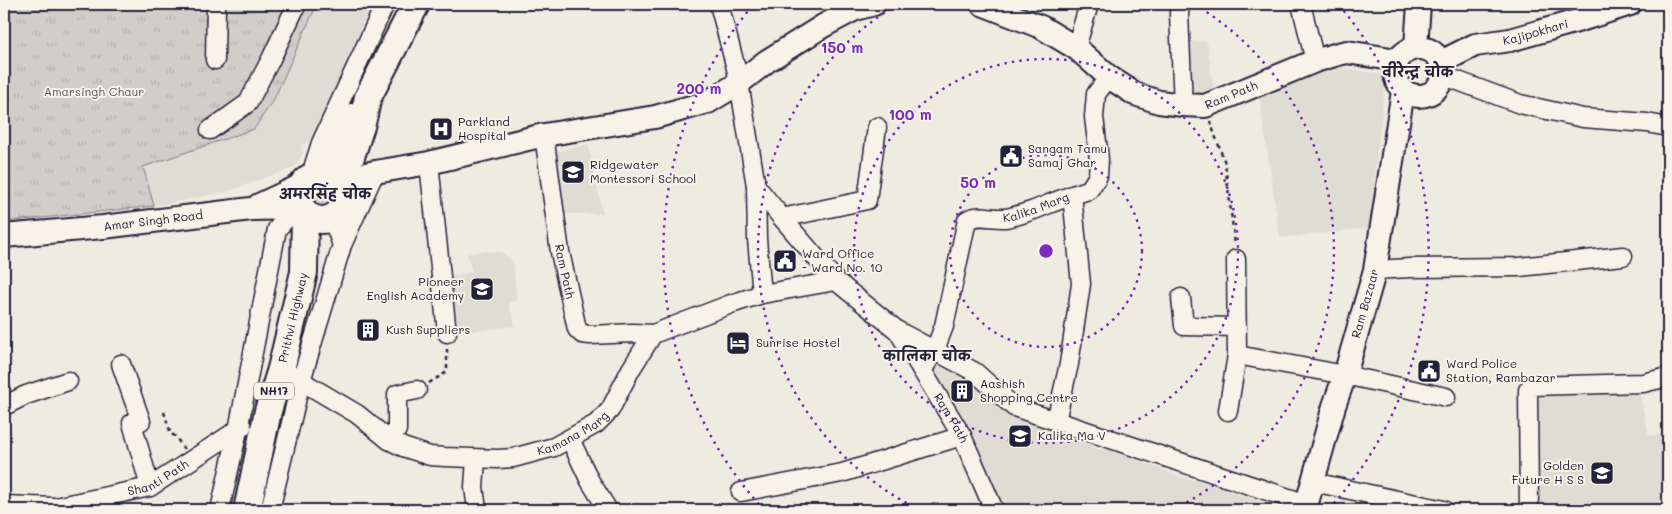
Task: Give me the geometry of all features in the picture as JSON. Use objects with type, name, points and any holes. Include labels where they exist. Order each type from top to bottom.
[{"type":"highway","points":[[319,197],[340,136],[353,115],[368,97],[416,4]]},
{"type":"highway","name":"Prithvi Highway","points":[[247,510],[268,411],[291,375],[304,272],[319,197]]},
{"type":"main road","points":[[319,197],[374,172],[429,163],[544,135],[655,117],[708,102],[822,26],[855,9],[874,4]]},
{"type":"main road","name":"Ram Path","points":[[982,4],[1041,27],[1076,48],[1109,77],[1135,94],[1158,102],[1194,106],[1315,61],[1347,52],[1397,60]]},
{"type":"main road","points":[[1416,47],[1419,4]]},
{"type":"main road","name":"Kajipokhari","points":[[1441,71],[1475,45],[1510,40],[1630,4]]},
{"type":"main road","points":[[1416,47],[1431,50],[1441,71],[1436,89],[1424,96],[1403,91],[1394,77],[1394,68],[1397,60],[1409,49],[1416,47]]},
{"type":"main road","name":"Ram Bazaar","points":[[1306,507],[1334,406],[1346,375],[1376,270],[1403,91]]},
{"type":"main road","name":"Amar Singh Road","points":[[4,236],[104,227],[251,209],[319,197]]},
{"type":"street","points":[[215,60],[216,4]]},
{"type":"street","points":[[210,130],[248,103],[297,4]]},
{"type":"street","points":[[342,245],[319,197],[314,165],[321,143],[385,4]]},
{"type":"street","points":[[719,4],[739,83],[756,186],[757,239],[762,294]]},
{"type":"street","points":[[1076,48],[1089,4]]},
{"type":"street","points":[[1180,4],[1179,14],[1194,106]]},
{"type":"street","points":[[1301,4],[1315,61]]},
{"type":"street","points":[[1441,71],[1450,78],[1520,104],[1583,118],[1647,122],[1668,127]]},
{"type":"street","points":[[1072,195],[1089,190],[1098,176],[1099,159],[1094,117],[1096,94],[1109,77]]},
{"type":"street","points":[[782,218],[867,200],[877,127]]},
{"type":"street","name":"Ram Path","points":[[544,135],[560,252],[577,329],[582,334],[590,335],[653,334]]},
{"type":"street","points":[[429,163],[447,333]]},
{"type":"street","points":[[270,510],[291,375],[342,245],[374,172]]},
{"type":"street","points":[[756,186],[836,281],[898,331],[975,372],[1014,407],[1306,507]]},
{"type":"street","name":"Kalika Marg","points":[[935,350],[944,326],[966,220],[980,216],[998,219],[1015,217],[1072,195],[1081,284],[1069,364],[1056,421]]},
{"type":"street","points":[[220,510],[238,430],[277,229],[286,219],[319,197]]},
{"type":"street","points":[[1376,270],[1520,267],[1623,256]]},
{"type":"street","points":[[1228,411],[1237,354],[1236,259]]},
{"type":"street","points":[[653,334],[762,294],[836,281]]},
{"type":"street","points":[[1181,298],[1184,326],[1237,327]]},
{"type":"street","name":"Ram Path","points":[[898,331],[962,436],[994,510]]},
{"type":"street","name":"Kamana Marg","points":[[291,375],[357,414],[389,440],[403,447],[430,456],[476,459],[513,458],[554,447],[596,424],[610,410],[631,369],[653,334]]},
{"type":"street","points":[[922,370],[935,350]]},
{"type":"street","points":[[1237,354],[1446,397]]},
{"type":"street","points":[[121,364],[141,421],[132,423],[150,487]]},
{"type":"street","points":[[1529,510],[1528,390],[1530,386],[1643,383],[1668,376]]},
{"type":"street","points":[[4,406],[26,395],[68,382]]},
{"type":"street","points":[[389,440],[397,430],[397,394],[417,390]]},
{"type":"street","name":"Shanti Path","points":[[4,506],[55,507],[150,487],[268,411]]},
{"type":"street","points":[[740,492],[842,473],[962,436]]},
{"type":"street","points":[[570,439],[590,481],[608,510]]},
{"type":"street","points":[[476,459],[474,487],[478,510]]},
{"type":"street","points":[[1313,482],[1387,504],[1444,510]]},
{"type":"path","points":[[1194,106],[1225,163],[1236,259]]},
{"type":"path","points":[[417,390],[447,372],[447,333]]},
{"type":"path","points":[[164,412],[171,434],[176,436],[190,462]]},
{"type":"shaded area","points":[[317,4],[373,4],[310,142],[301,145],[303,153],[295,167],[226,192],[154,206],[143,167],[254,129],[274,99]]},
{"type":"shaded area","points":[[1207,41],[1214,93],[1186,96],[1186,42]]},
{"type":"shaded area","points":[[1327,65],[1386,75],[1369,228],[1280,238],[1259,95]]},
{"type":"shaded area","name":"Ridgewater Montessori School","points":[[588,144],[603,214],[562,214],[551,153]]},
{"type":"shaded area","name":"Pioneer English Academy","points":[[479,251],[501,252],[513,262],[517,300],[508,302],[516,326],[454,333],[446,278],[472,272],[467,254]]},
{"type":"shaded area","name":"Kalika Ma V","points":[[943,363],[1050,428],[1098,449],[1117,451],[1177,476],[1207,483],[1275,507],[1275,510],[1001,510],[994,485],[983,465],[980,453],[930,366]]},
{"type":"shaded area","name":"Golden Future H S S","points":[[1638,386],[1649,436],[1668,432],[1668,510],[1535,510],[1534,390]]},
{"type":"green space","name":"Amarsingh Chaur","points":[[4,4],[317,4],[274,99],[254,129],[143,167],[154,206],[4,222]]},
{"type":"green space","points":[[322,183],[331,187],[335,196],[331,205],[322,209],[313,205],[309,196],[313,187]]},
{"type":"green space","points":[[1237,505],[1237,510],[1184,510],[1184,506]]},
{"type":"place","name":"Parkland Hospital","points":[[441,129]]},
{"type":"place","name":"Sangam Tamu Samaj Ghar","points":[[1011,156]]},
{"type":"place","name":"Ridgewater Montessori School","points":[[573,172]]},
{"type":"place","name":"Ward Office - Ward No. 10","points":[[785,261]]},
{"type":"place","name":"Pioneer English Academy","points":[[482,289]]},
{"type":"place","name":"Kush Suppliers","points":[[368,330]]},
{"type":"place","name":"Sunrise Hostel","points":[[738,343]]},
{"type":"place","name":"Ward Police Station, Rambazar","points":[[1429,371]]},
{"type":"place","name":"Aashish Shopping Centre","points":[[962,391]]},
{"type":"place","name":"Kalika Ma V","points":[[1020,436]]},
{"type":"place","name":"Golden Future H S S","points":[[1602,473]]},
{"type":"district","name":"वीरेन्द्र चोक","points":[[1418,72]]},
{"type":"district","name":"अमरसिंह चोक","points":[[325,194]]},
{"type":"district","name":"कालिका चोक","points":[[927,356]]}]
